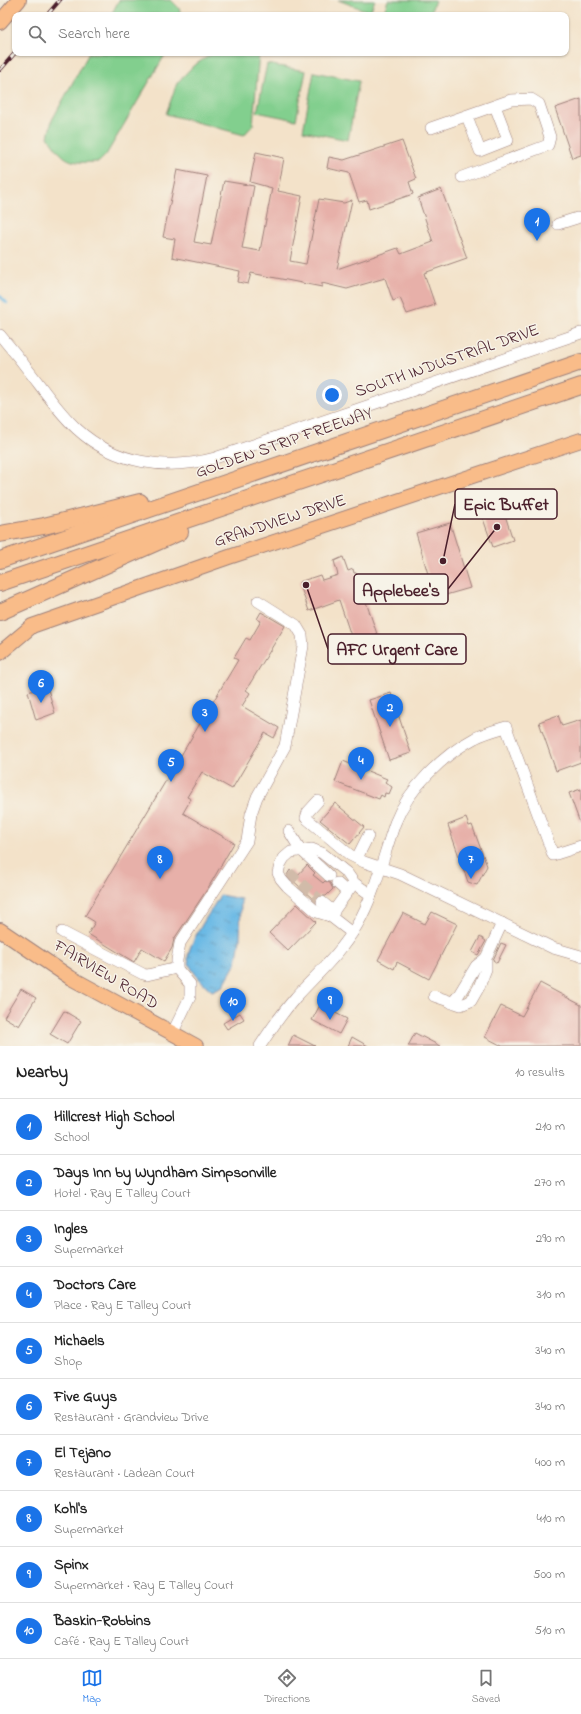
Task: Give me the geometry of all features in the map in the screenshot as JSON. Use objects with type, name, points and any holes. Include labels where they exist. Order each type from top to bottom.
[{"type":"highway","name":"GOLDEN STRIP FREEWAY","points":[[0,560],[581,362]]},
{"type":"highway","points":[[0,583],[581,386]]},
{"type":"highway","points":[[0,534],[44,526],[266,469]]},
{"type":"highway","points":[[0,612],[271,492]]},
{"type":"main road","points":[[1,19],[12,2]]},
{"type":"main road","name":"GRANDVIEW DRIVE","points":[[0,653],[32,626],[235,555],[581,440]]},
{"type":"main road","name":"FAIRVIEW ROAD","points":[[0,930],[71,978],[196,1046]]},
{"type":"street","points":[[431,128],[511,100],[531,98],[539,104],[550,137],[548,145],[462,177]]},
{"type":"street","points":[[467,116],[480,151],[503,143],[508,140],[495,106]]},
{"type":"street","points":[[503,143],[510,159]]},
{"type":"street","points":[[558,224],[577,218]]},
{"type":"street","name":"SOUTH INDUSTRIAL DRIVE","points":[[0,335],[62,414],[87,437],[99,445],[127,458],[151,463],[176,465],[215,458],[581,334]]},
{"type":"street","points":[[172,1034],[190,997],[190,984],[177,968],[180,943],[247,841],[251,814],[257,797],[285,746],[290,727],[302,646],[302,635],[296,625],[258,601]]},
{"type":"street","points":[[260,1046],[280,1016],[328,964],[358,925],[371,895],[396,822],[404,805],[418,785],[453,752],[475,739],[506,727],[553,855],[581,846]]},
{"type":"street","points":[[318,801],[308,812],[306,818],[350,855],[400,874],[553,948],[581,956]]},
{"type":"street","points":[[289,830],[300,850],[333,880],[371,895]]},
{"type":"street","points":[[356,858],[368,836]]},
{"type":"street","points":[[312,849],[322,853],[347,873],[350,887],[332,914],[317,912],[281,879],[278,873],[284,869],[284,858],[290,852],[312,849]]},
{"type":"street","points":[[322,902],[352,933]]},
{"type":"street","points":[[434,996],[461,1005],[471,1001],[484,975],[486,958],[502,923]]},
{"type":"street","points":[[62,932],[143,974],[147,975],[177,968]]},
{"type":"green space","points":[[119,0],[171,0],[179,8],[180,12],[113,12]]},
{"type":"green space","points":[[338,0],[375,0],[370,12]]},
{"type":"green space","points":[[388,0],[435,0],[431,12],[384,12]]},
{"type":"green space","points":[[87,56],[164,56],[106,155],[99,162],[80,162],[69,160],[64,157],[48,137],[52,120]]},
{"type":"green space","points":[[209,56],[259,56],[253,125],[244,135],[166,114],[177,83],[193,66]]},
{"type":"green space","points":[[267,64],[306,71],[296,120],[257,112]]},
{"type":"green space","points":[[314,72],[359,81],[348,140],[303,131]]},
{"type":"water","points":[[220,895],[241,899],[240,940],[236,963],[223,986],[212,991],[201,981],[191,968],[188,959],[191,945]]},
{"type":"building","points":[[581,99],[581,155],[572,158],[555,108]]},
{"type":"building","points":[[402,141],[416,179],[409,182],[413,194],[369,209],[367,200],[359,202],[349,173],[327,168],[329,157],[344,160]]},
{"type":"building","points":[[256,152],[284,158],[278,191],[302,196],[290,261],[306,264],[319,199],[344,203],[352,200],[337,269],[398,248],[401,254],[433,242],[418,198],[441,189],[467,258],[424,273],[435,305],[407,314],[400,298],[393,301],[385,278],[347,289],[322,283],[322,287],[251,273],[248,284],[238,282],[240,271],[172,257],[175,239],[163,237],[177,170],[207,176],[194,242],[211,245],[224,181],[254,186],[242,248],[260,251],[272,188],[250,182]]},
{"type":"building","points":[[502,506],[513,540],[493,547],[481,513]]},
{"type":"building","points":[[450,523],[470,588],[435,598],[416,533]]},
{"type":"building","points":[[343,557],[348,571],[353,569],[354,573],[356,573],[377,634],[375,635],[376,638],[356,645],[355,641],[353,642],[339,600],[309,611],[299,582],[320,575],[322,580],[338,575],[334,561]]},
{"type":"building","points":[[261,612],[285,626],[246,690],[250,693],[242,706],[279,728],[274,738],[265,733],[232,789],[202,772],[187,797],[191,799],[183,813],[234,843],[208,888],[174,939],[172,948],[164,961],[142,948],[134,962],[88,934],[95,922],[85,916],[238,660],[234,658],[246,638],[250,640],[261,621],[257,619]]},
{"type":"building","points":[[47,686],[55,713],[36,720],[28,692]]},
{"type":"building","points":[[391,693],[411,753],[389,760],[369,700]]},
{"type":"building","points":[[558,715],[562,726],[581,720],[581,762],[556,771],[539,722]]},
{"type":"building","points":[[343,761],[387,779],[385,782],[392,787],[389,794],[385,793],[384,797],[381,795],[379,799],[335,782]]},
{"type":"building","points":[[581,789],[581,823],[580,823],[569,793]]},
{"type":"building","points":[[335,803],[364,827],[350,844],[320,820]]},
{"type":"building","points":[[466,818],[469,826],[472,825],[487,866],[477,885],[468,882],[448,825]]},
{"type":"building","points":[[307,865],[315,873],[313,875],[323,883],[325,881],[330,883],[333,889],[326,896],[319,896],[315,901],[287,875],[290,870],[297,876]]},
{"type":"building","points":[[297,904],[316,922],[288,951],[269,933]]},
{"type":"building","points":[[432,912],[457,924],[429,979],[397,962],[394,969],[378,960],[403,913],[425,924]]},
{"type":"building","points":[[480,937],[486,941],[478,955],[472,952]]},
{"type":"building","points":[[501,943],[506,945],[497,963],[493,960]]},
{"type":"building","points":[[540,983],[581,1005],[581,1046],[502,1046],[485,1037],[501,1006],[522,1016]]},
{"type":"building","points":[[21,989],[36,998],[19,1026],[4,1017]]},
{"type":"building","points":[[320,1005],[347,1019],[339,1034],[312,1020]]},
{"type":"building","points":[[64,1011],[81,1021],[67,1044],[50,1034]]},
{"type":"building","points":[[240,1013],[244,1019],[227,1029],[223,1023]]},
{"type":"building","points":[[415,1033],[440,1046],[408,1046]]},
{"type":"building","points":[[293,1035],[315,1046],[288,1046]]},
{"type":"building","points":[[352,1037],[368,1046],[348,1046]]},
{"type":"waterway","points":[[0,296],[7,303]]},
{"type":"tunnel","points":[[289,873],[322,902]]},
{"type":"railway","points":[[50,12],[60,0]]},
{"type":"railway","points":[[0,70],[12,56]]},
{"type":"place","name":"Hillcrest High School","points":[[537,241]]},
{"type":"place","name":"Applebee's","points":[[497,527]]},
{"type":"place","name":"Epic Buffet","points":[[443,561]]},
{"type":"place","name":"AFC Urgent Care","points":[[306,585]]},
{"type":"place","name":"Five Guys","points":[[41,703]]},
{"type":"place","name":"Days Inn by Wyndham Simpsonville","points":[[390,727]]},
{"type":"place","name":"Ingles","points":[[205,732]]},
{"type":"place","name":"Doctors Care","points":[[361,780]]},
{"type":"place","name":"Michaels","points":[[171,782]]},
{"type":"place","name":"Kohl's","points":[[160,879]]},
{"type":"place","name":"El Tejano","points":[[471,879]]},
{"type":"place","name":"Spinx","points":[[330,1020]]},
{"type":"place","name":"Baskin-Robbins","points":[[233,1021]]}]
